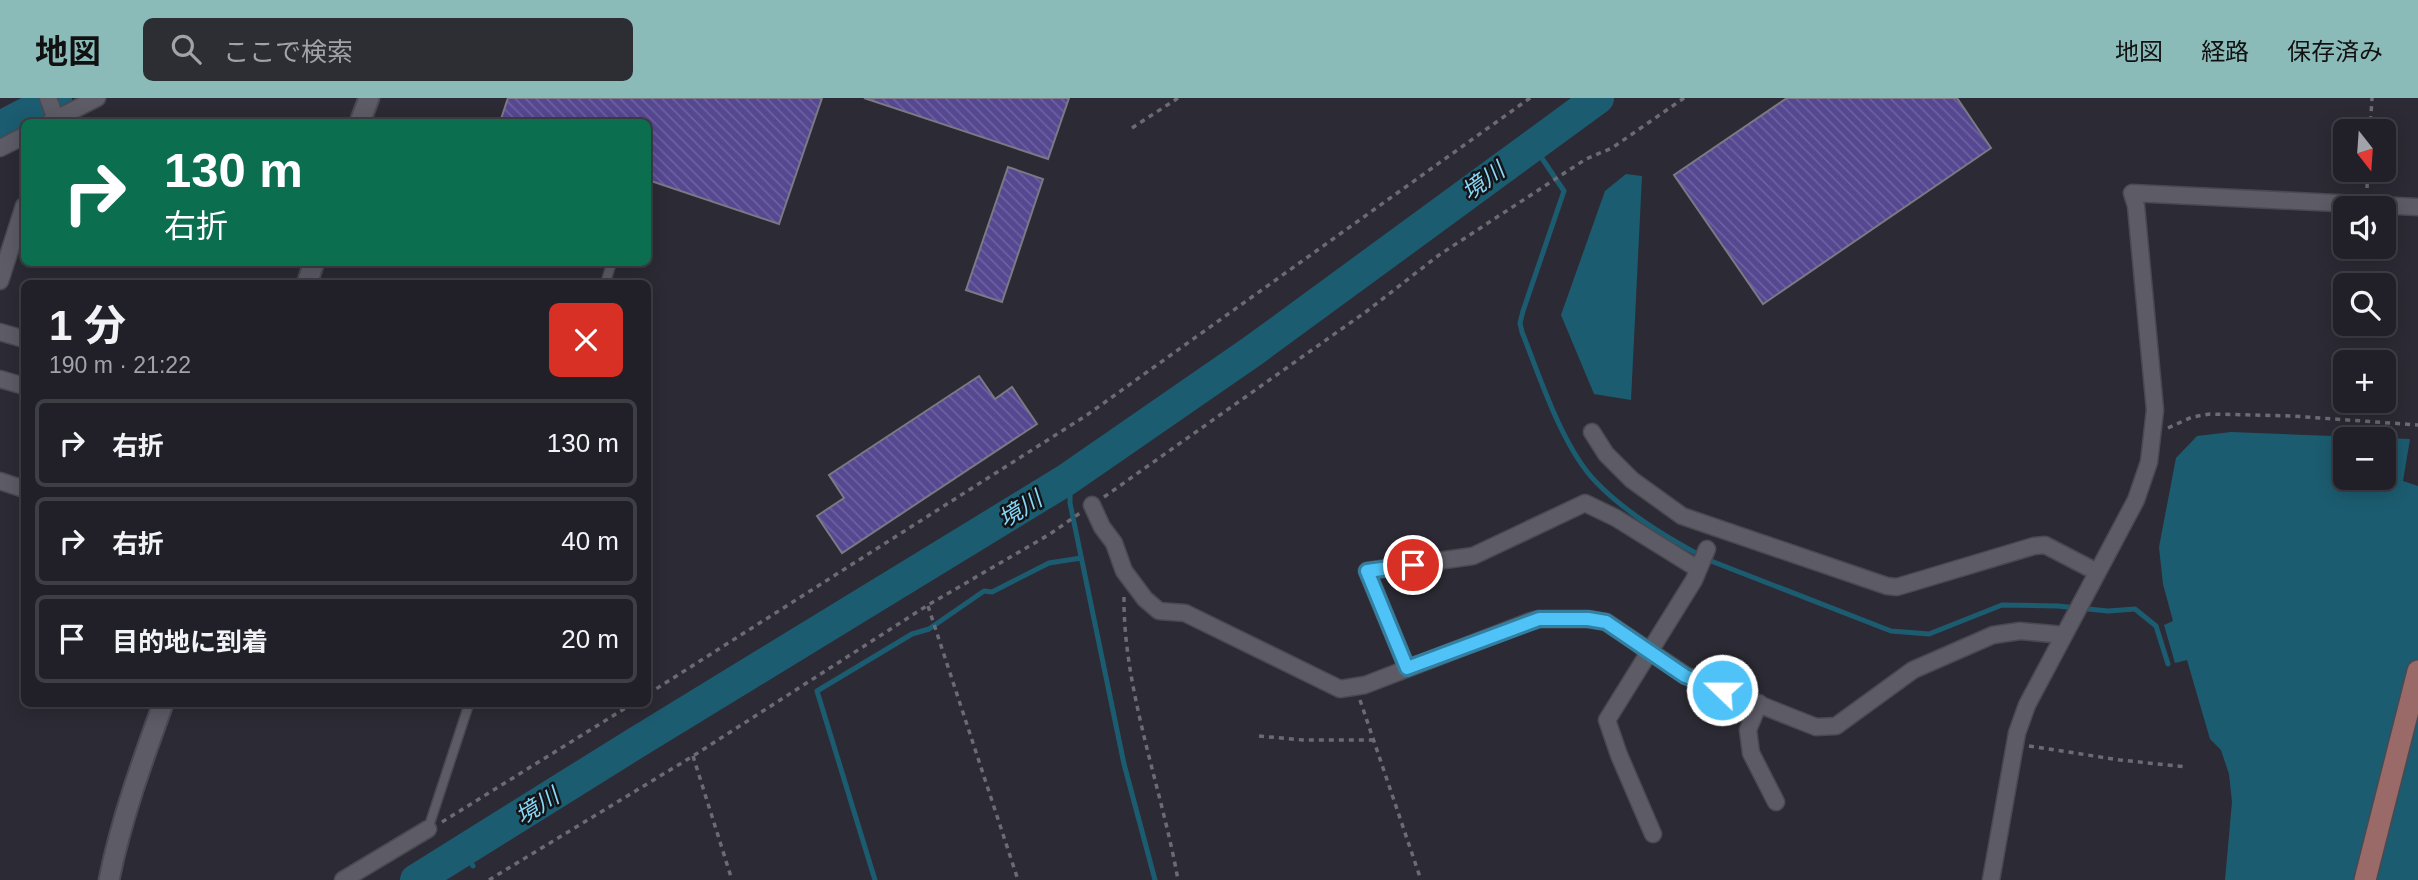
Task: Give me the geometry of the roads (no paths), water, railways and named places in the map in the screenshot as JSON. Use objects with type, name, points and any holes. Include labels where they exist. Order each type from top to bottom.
[{"type":"main road","points":[[2365,880],[2418,671]]},
{"type":"street","points":[[53,115],[97,98]]},
{"type":"street","points":[[361,119],[369,98]]},
{"type":"street","points":[[0,148],[21,138]]},
{"type":"street","points":[[1991,880],[2015,744],[2027,705],[2136,500],[2150,462],[2154,435],[2153,375],[2136,206],[2132,193],[2418,206]]},
{"type":"street","points":[[0,281],[21,215]]},
{"type":"street","points":[[0,332],[21,338]]},
{"type":"street","points":[[0,379],[21,385]]},
{"type":"street","points":[[1592,432],[1606,454],[1632,480],[1682,516],[1887,586],[1897,587],[2045,545],[2097,572]]},
{"type":"street","points":[[0,481],[21,488]]},
{"type":"street","points":[[1407,668],[1367,571],[1473,556],[1585,503],[1616,518],[1698,569]]},
{"type":"street","points":[[1092,505],[1098,520],[1114,543],[1124,571],[1145,599],[1159,611],[1185,613],[1340,689],[1355,687],[1539,619],[1588,619],[1606,622],[1685,676],[1816,727],[1836,726],[1913,670],[1993,635],[2020,631],[2064,635]]},
{"type":"street","points":[[1653,834],[1607,720],[1694,580],[1707,548]]},
{"type":"street","points":[[1759,703],[1748,730],[1751,753],[1776,802]]},
{"type":"street","points":[[109,880],[114,852],[132,792],[162,707]]},
{"type":"street","points":[[342,880],[428,829]]},
{"type":"lane","points":[[428,829],[468,707]]},
{"type":"water","points":[[1626,174],[1642,176],[1631,400],[1594,394],[1561,315],[1605,191]]},
{"type":"water","points":[[2231,432],[2333,436],[2333,490],[2396,490],[2396,438],[2410,439],[2403,481],[2418,486],[2418,880],[2225,880],[2232,802],[2229,774],[2221,750],[2210,739],[2187,660],[2175,663],[2164,625],[2173,621],[2163,584],[2159,547],[2176,458],[2197,436]]},
{"type":"waterway","points":[[0,127],[56,98]]},
{"type":"waterway","name":"境川","points":[[416,880],[1066,480],[1254,350],[1598,98]]},
{"type":"waterway","points":[[1533,145],[1564,191],[1520,323],[1562,431],[1584,467],[1608,494],[1665,535],[1711,561],[1891,631],[1929,634],[2002,605],[2058,606],[2108,611],[2135,609],[2156,626],[2168,664]]},
{"type":"waterway","points":[[1070,477],[1070,503],[1124,764],[1155,880]]},
{"type":"waterway","points":[[875,880],[817,691],[912,634],[929,629],[984,591],[992,592],[1049,563],[1081,558]]},
{"type":"waterway","points":[[464,850],[473,866]]}]
